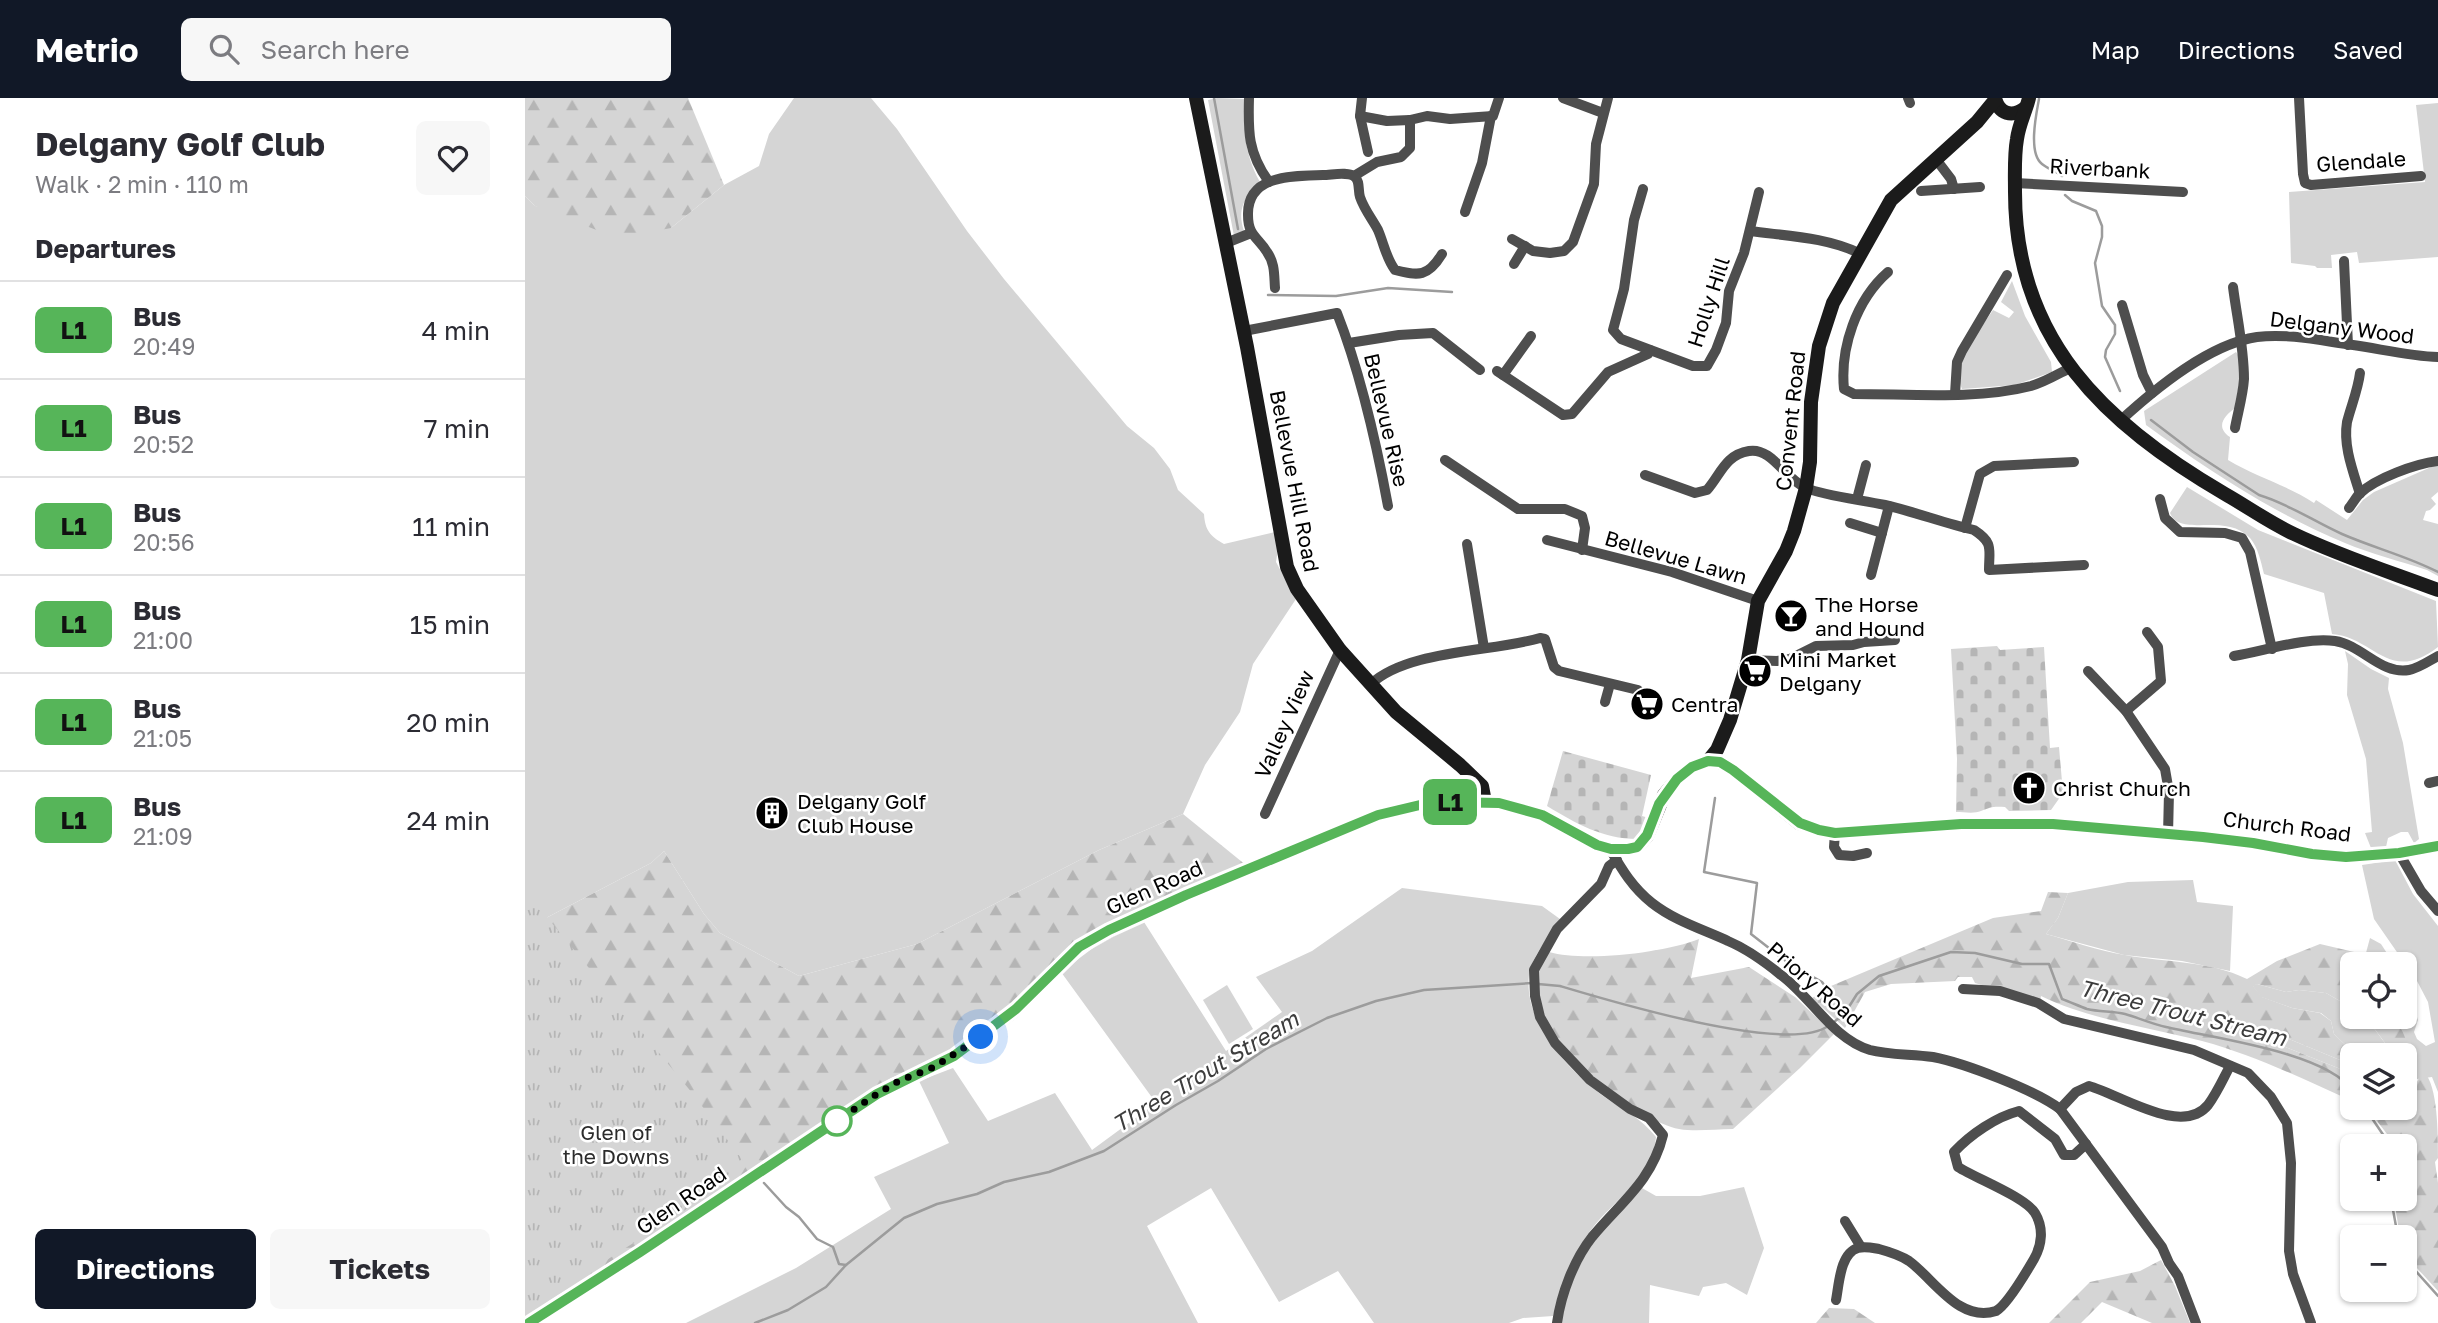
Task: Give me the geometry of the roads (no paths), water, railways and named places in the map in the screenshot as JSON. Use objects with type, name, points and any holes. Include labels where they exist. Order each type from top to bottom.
[{"type":"street","name":"Bellevue Hill Road","points":[[1196,98],[1244,331],[1287,567],[1297,589],[1340,650],[1396,712],[1482,786],[1485,802]]},
{"type":"street","points":[[1249,98],[1252,152],[1269,181]]},
{"type":"street","points":[[1362,98],[1360,116],[1368,152]]},
{"type":"street","points":[[1465,212],[1482,163],[1491,116],[1499,98]]},
{"type":"street","points":[[1563,98],[1604,113]]},
{"type":"street","points":[[1512,239],[1533,250],[1550,253],[1564,251],[1573,242],[1594,184],[1596,144],[1608,98]]},
{"type":"street","name":"Glendale","points":[[2299,98],[2302,174],[2305,183],[2311,185],[2421,176]]},
{"type":"street","points":[[2001,106],[2017,113],[2027,103]]},
{"type":"street","points":[[2027,103],[2017,139],[2015,222],[2025,277],[2037,310],[2070,368],[2121,420],[2198,478],[2293,534],[2438,590]]},
{"type":"street","points":[[2001,106],[2017,139]]},
{"type":"street","name":"Convent Road","points":[[1708,761],[1717,750],[1730,720],[1748,660],[1758,601],[1786,551],[1806,488],[1810,462],[1811,402],[1819,346],[1833,303],[1891,200],[1977,122],[2001,106]]},
{"type":"street","points":[[1360,116],[1387,121],[1427,116],[1450,119],[1491,116]]},
{"type":"street","points":[[1354,176],[1377,162],[1401,157],[1410,148],[1410,120]]},
{"type":"street","points":[[1935,158],[1951,178],[1954,189]]},
{"type":"street","points":[[1275,288],[1273,264],[1267,250],[1251,233],[1248,214],[1249,203],[1255,192],[1269,181],[1300,175],[1354,176],[1358,180],[1363,204],[1395,270],[1413,274],[1425,273],[1434,267],[1442,254]]},
{"type":"street","name":"Riverbank","points":[[2015,183],[2183,192]]},
{"type":"street","points":[[1921,191],[1980,187]]},
{"type":"street","name":"Holly Hill","points":[[1643,189],[1634,219],[1623,289],[1613,330],[1621,339],[1693,366],[1707,366],[1716,351],[1726,323],[1729,291],[1750,231],[1759,192]]},
{"type":"street","points":[[1750,231],[1830,243],[1861,254]]},
{"type":"street","points":[[1226,243],[1251,233]]},
{"type":"street","points":[[1514,264],[1525,246]]},
{"type":"street","points":[[2344,261],[2348,345]]},
{"type":"street","points":[[1888,272],[1877,281],[1854,323],[1842,370],[1844,389],[1854,394],[2007,391],[2034,385],[2070,368]]},
{"type":"street","points":[[1955,394],[1957,362],[2007,275]]},
{"type":"street","points":[[2233,287],[2242,340],[2244,383],[2235,428]]},
{"type":"street","points":[[2122,304],[2143,375],[2152,393]]},
{"type":"street","name":"Bellevue Rise","points":[[1244,331],[1337,313],[1349,343],[1388,506]]},
{"type":"street","name":"Bellevue Rise","points":[[1349,343],[1433,333],[1480,370]]},
{"type":"street","points":[[1531,336],[1500,373],[1563,415],[1571,414],[1608,372],[1648,354],[1650,350]]},
{"type":"street","name":"Delgany Wood","points":[[2121,420],[2152,393],[2219,349],[2242,340],[2285,337],[2438,357]]},
{"type":"street","points":[[2360,494],[2347,448],[2347,424],[2361,373]]},
{"type":"street","points":[[1645,475],[1695,493],[1707,490],[1729,458],[1751,450],[1766,454],[1786,475],[1806,488],[1889,506],[1965,528],[1984,537],[1990,548],[1989,570],[2084,565]]},
{"type":"street","name":"Bellevue Lawn","points":[[1445,460],[1518,509],[1565,509],[1582,516],[1585,528],[1582,550]]},
{"type":"street","points":[[2349,508],[2360,494],[2420,463],[2438,461]]},
{"type":"street","points":[[1965,528],[1980,474],[1994,466],[2074,462]]},
{"type":"street","points":[[1857,499],[1866,465]]},
{"type":"street","points":[[2160,499],[2165,518],[2180,532],[2225,533],[2242,538],[2250,552],[2272,649]]},
{"type":"street","points":[[1871,575],[1889,506]]},
{"type":"street","points":[[1850,523],[1882,533]]},
{"type":"street","name":"Bellevue Lawn","points":[[1547,540],[1672,572],[1758,601]]},
{"type":"street","points":[[1467,544],[1484,648]]},
{"type":"street","points":[[2126,711],[2161,681],[2158,647],[2147,632]]},
{"type":"street","points":[[1371,684],[1403,665],[1484,648],[1545,639],[1554,667],[1559,671],[1638,691]]},
{"type":"street","points":[[1748,660],[1777,661],[1790,659],[1816,646],[1895,640]]},
{"type":"street","points":[[2234,656],[2311,641],[2335,641],[2353,645],[2386,667],[2397,670],[2411,670],[2438,656]]},
{"type":"street","name":"Valley View","points":[[1265,814],[1340,650]]},
{"type":"street","points":[[2088,671],[2126,711],[2165,769],[2169,792],[2168,835]]},
{"type":"street","points":[[1605,702],[1610,684]]},
{"type":"street","points":[[1557,1323],[1571,1274],[1590,1240],[1643,1181],[1658,1156],[1663,1135],[1649,1118],[1630,1109],[1590,1080],[1555,1043],[1540,1017],[1535,996],[1534,970],[1564,919],[1601,884],[1614,855],[1637,847],[1641,842],[1650,829],[1664,795],[1677,779],[1692,767],[1708,761]]},
{"type":"street","name":"Church Road","points":[[1708,761],[1720,762],[1733,770],[1800,823],[1835,833],[1961,824],[2053,824],[2253,843],[2346,857],[2399,853],[2438,846]]},
{"type":"street","name":"Glen Road","points":[[529,1323],[877,1094],[954,1056],[1016,1009],[1079,947],[1109,930],[1272,858],[1378,815],[1420,805],[1485,802],[1499,803],[1542,815],[1614,855]]},
{"type":"street","points":[[1835,833],[1834,847],[1839,855],[1867,853]]},
{"type":"street","points":[[2399,853],[2421,891],[2438,912]]},
{"type":"street","name":"Priory Road","points":[[1614,855],[1635,888],[1654,904],[1681,921],[1730,942],[1759,959],[1783,976],[1853,1043],[1871,1050],[1935,1058],[1981,1072],[2049,1101],[2060,1109],[2162,1247],[2178,1276],[2196,1323]]},
{"type":"street","points":[[1963,989],[2000,991],[2038,1003],[2064,1019],[2194,1050],[2248,1073],[2270,1097],[2287,1123],[2291,1163],[2289,1251],[2293,1274],[2311,1323]]},
{"type":"street","points":[[2060,1109],[2076,1092],[2089,1086],[2166,1115],[2189,1116],[2207,1107],[2230,1066]]},
{"type":"street","points":[[1836,1300],[1846,1259],[1853,1250],[1861,1247],[1894,1253],[1910,1262],[1959,1310],[1979,1314],[1997,1310],[2022,1280],[2040,1249],[2041,1228],[2037,1215],[2028,1203],[1958,1167],[1954,1152],[2005,1114],[2019,1111],[2055,1139],[2064,1154],[2074,1155],[2086,1144]]},
{"type":"street","points":[[1845,1221],[1861,1247]]},
{"type":"waterway","points":[[1214,98],[1238,229]]},
{"type":"waterway","points":[[2039,99],[2034,133],[2035,151],[2042,164],[2062,176]]},
{"type":"waterway","points":[[2065,195],[2072,201],[2096,211],[2102,226],[2095,263],[2102,306],[2115,325],[2115,334],[2105,357],[2120,391]]},
{"type":"waterway","points":[[1268,295],[1336,296],[1388,288],[1452,292]]},
{"type":"waterway","points":[[2151,420],[2193,452],[2259,495],[2342,534],[2438,572]]},
{"type":"waterway","points":[[1715,798],[1704,872],[1757,883],[1751,934],[1787,962],[1822,982],[1845,1012]]},
{"type":"waterway","name":"Three Trout Stream","points":[[1834,1022],[1845,1013],[1857,994],[1879,976],[1951,952],[1975,953],[2022,964],[2049,964],[2062,999],[2087,1009],[2125,1014],[2161,1026],[2266,1048],[2318,1066],[2340,1079]]},
{"type":"waterway","name":"Three Trout Stream","points":[[755,1323],[788,1310],[826,1287],[846,1265],[904,1218],[937,1204],[977,1194],[1004,1182],[1049,1172],[1104,1151],[1266,1049],[1327,1018],[1376,1001],[1424,990],[1532,983]]},
{"type":"waterway","name":"Three Trout Stream","points":[[1538,984],[1560,986],[1656,1013],[1739,1030],[1776,1034],[1807,1033],[1828,1026]]},
{"type":"waterway","name":"Three Trout Stream","points":[[2373,1120],[2383,1134]]},
{"type":"waterway","points":[[764,1183],[817,1239],[833,1247],[839,1264],[846,1265]]},
{"type":"waterway","name":"Three Trout Stream","points":[[2393,1211],[2396,1225]]},
{"type":"waterway","name":"Three Trout Stream","points":[[2417,1272],[2438,1296]]},
{"type":"place","name":"The Horse and Hound","points":[[1791,616]]},
{"type":"place","name":"Mini Market Delgany","points":[[1755,671]]},
{"type":"place","name":"Centra","points":[[1647,704]]},
{"type":"place","name":"Christ Church","points":[[2029,788]]},
{"type":"place","name":"Delgany Golf Club House","points":[[772,813]]},
{"type":"park label","name":"Glen of the Downs","points":[[616,1144]]}]
